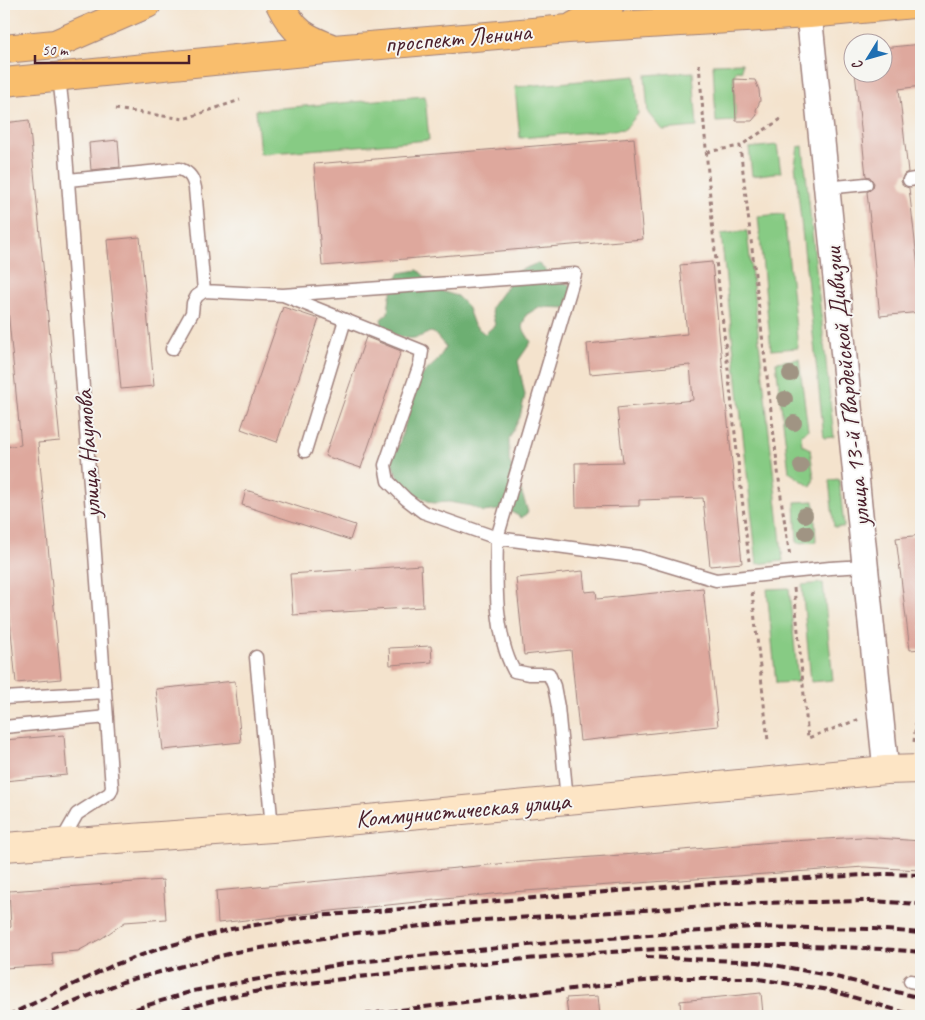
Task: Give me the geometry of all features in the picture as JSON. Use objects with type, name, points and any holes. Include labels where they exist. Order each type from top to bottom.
[{"type":"main road","points":[[4,49],[54,44],[147,4]]},
{"type":"main road","points":[[280,4],[292,26],[309,40],[334,49]]},
{"type":"main road","points":[[568,28],[591,17],[610,4]]},
{"type":"main road","name":"проспект Ленина","points":[[4,82],[568,28],[808,9],[913,4]]},
{"type":"main road","name":"улица Наумова","points":[[54,44],[59,77]]},
{"type":"main road","name":"Коммунистическая улица","points":[[4,847],[272,828],[886,770],[921,769]]},
{"type":"street","name":"улица 13-й Гвардейской Дивизии","points":[[808,9],[886,770]]},
{"type":"lane","name":"улица Наумова","points":[[59,77],[64,112],[112,788],[110,793],[78,814],[61,842]]},
{"type":"lane","points":[[68,180],[180,169],[186,171],[192,178],[195,188],[204,291]]},
{"type":"lane","points":[[826,188],[866,184]]},
{"type":"lane","points":[[172,349],[192,313],[197,296],[204,291],[282,295],[575,274],[496,538],[496,595],[506,657],[514,671],[529,674],[548,674],[554,686],[558,707],[567,800]]},
{"type":"lane","points":[[282,295],[422,351],[420,364],[385,465],[388,481],[406,499],[423,512],[496,538],[639,557],[716,580],[865,566]]},
{"type":"lane","points":[[305,451],[345,320]]},
{"type":"lane","points":[[256,657],[272,828]]},
{"type":"lane","points":[[4,698],[105,692]]},
{"type":"lane","points":[[4,727],[107,717]]},
{"type":"path","points":[[699,64],[713,234],[768,741]]},
{"type":"path","points":[[114,109],[184,119],[240,100]]},
{"type":"path","points":[[707,152],[740,146],[781,119]]},
{"type":"path","points":[[740,146],[782,505],[793,573],[808,738],[860,719]]},
{"type":"path","points":[[914,742],[916,722]]},
{"type":"green space","points":[[742,63],[742,71],[737,70],[734,76],[736,121],[716,122],[713,64]]},
{"type":"green space","points":[[693,72],[697,127],[662,130],[648,113],[645,75]]},
{"type":"green space","points":[[635,76],[638,114],[625,129],[520,138],[515,87]]},
{"type":"green space","points":[[425,96],[429,140],[260,154],[256,110]]},
{"type":"green space","points":[[777,145],[781,172],[752,176],[749,148]]},
{"type":"green space","points":[[803,146],[834,437],[824,438],[795,164],[798,147]]},
{"type":"green space","points":[[784,214],[798,348],[771,350],[758,216]]},
{"type":"green space","points":[[747,231],[783,561],[757,564],[721,234]]},
{"type":"green space","points":[[538,263],[554,277],[574,288],[576,295],[570,308],[539,307],[526,315],[522,327],[531,342],[518,361],[525,395],[520,417],[509,439],[509,461],[528,512],[522,518],[506,509],[483,512],[471,506],[449,502],[433,503],[416,496],[402,484],[393,467],[392,458],[398,447],[420,377],[437,361],[446,347],[434,333],[430,332],[417,337],[406,338],[383,329],[381,319],[388,313],[390,296],[399,273],[418,270],[437,288],[457,296],[467,306],[474,325],[485,334],[495,325],[491,308],[509,283],[511,274]]},
{"type":"green space","points":[[799,359],[808,430],[801,434],[802,445],[810,449],[814,478],[811,487],[789,472],[776,362]]},
{"type":"green space","points":[[839,479],[844,527],[834,527],[829,480]]},
{"type":"green space","points":[[814,501],[816,542],[797,543],[795,502]]},
{"type":"green space","points":[[823,583],[833,680],[811,682],[802,585]]},
{"type":"green space","points":[[789,588],[798,682],[776,683],[767,589]]},
{"type":"building","points":[[921,44],[921,86],[899,89],[908,172],[904,174],[901,181],[903,186],[909,188],[921,285],[921,312],[880,316],[867,192],[873,188],[874,183],[870,177],[866,176],[856,82],[892,82],[892,47]]},
{"type":"building","points":[[734,79],[755,80],[759,90],[760,101],[756,110],[757,115],[752,121],[736,121]]},
{"type":"building","points":[[29,120],[60,441],[38,443],[61,679],[16,683],[4,558],[4,447],[21,445],[4,268],[4,123]]},
{"type":"building","points":[[634,138],[643,239],[322,266],[314,164]]},
{"type":"building","points":[[118,140],[120,167],[91,170],[89,143]]},
{"type":"building","points":[[140,237],[154,386],[121,389],[107,240]]},
{"type":"building","points":[[712,262],[742,563],[710,566],[703,498],[639,500],[639,506],[576,507],[575,463],[623,462],[617,408],[693,400],[690,365],[590,374],[587,344],[687,334],[680,265]]},
{"type":"building","points":[[283,307],[319,319],[277,442],[241,429]]},
{"type":"building","points":[[366,337],[401,351],[361,468],[325,456]]},
{"type":"building","points":[[246,490],[355,525],[350,540],[242,505]]},
{"type":"building","points":[[921,535],[921,649],[910,650],[896,538]]},
{"type":"building","points":[[421,565],[423,607],[293,615],[290,574]]},
{"type":"building","points":[[583,571],[585,592],[596,591],[597,599],[703,588],[718,726],[580,741],[571,650],[524,655],[516,578]]},
{"type":"building","points":[[431,646],[432,662],[390,665],[389,648]]},
{"type":"building","points":[[235,681],[241,742],[163,750],[156,689]]},
{"type":"building","points":[[64,735],[67,775],[4,781],[4,740]]},
{"type":"building","points":[[862,837],[921,841],[921,870],[864,867],[511,892],[218,923],[216,891],[509,863],[773,842]]},
{"type":"building","points":[[163,880],[166,919],[125,922],[102,938],[78,951],[52,953],[53,965],[4,968],[4,930],[11,927],[9,891]]},
{"type":"building","points":[[761,993],[763,1014],[746,1016],[681,1016],[680,1001]]},
{"type":"building","points":[[598,996],[600,1016],[568,1016],[566,998]]},
{"type":"railway","points":[[7,1016],[114,965],[161,948],[231,929],[305,917],[714,883],[885,874],[921,875]]},
{"type":"railway","points":[[41,1016],[122,982],[236,952],[356,933],[467,921],[758,903],[870,901],[921,904]]},
{"type":"railway","points":[[113,1016],[193,991],[348,963],[559,942],[752,927],[874,929],[921,933]]},
{"type":"railway","points":[[160,1016],[204,1003],[297,985],[392,973],[560,956],[620,951],[740,946],[801,946],[921,952]]},
{"type":"railway","points":[[646,957],[758,962],[828,975],[921,998]]},
{"type":"railway","points":[[353,1016],[672,978],[752,978],[829,990],[916,1016]]}]
